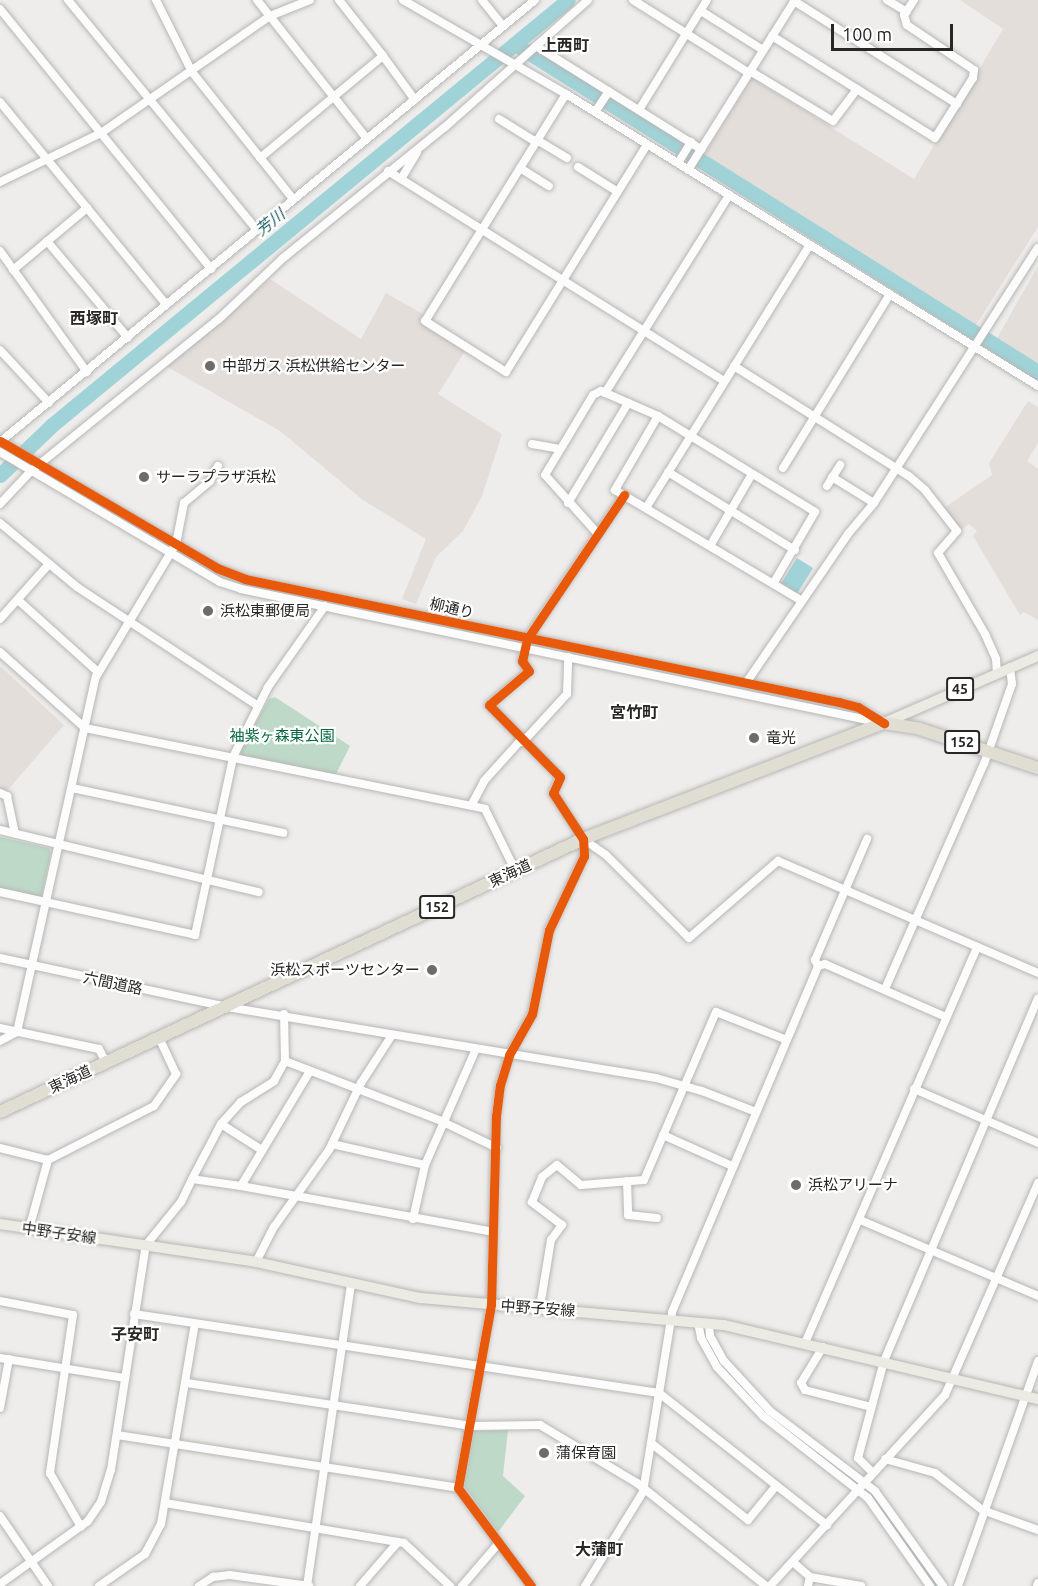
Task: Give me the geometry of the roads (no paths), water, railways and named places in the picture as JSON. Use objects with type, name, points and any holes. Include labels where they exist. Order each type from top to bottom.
[{"type":"highway","name":"152","points":[[884,723],[920,729],[988,749],[1038,768]]},
{"type":"highway","name":"東海道","points":[[0,1112],[584,839],[884,723]]},
{"type":"main road","name":"45","points":[[884,723],[1038,656]]},
{"type":"main road","name":"中野子安線","points":[[0,1224],[256,1262],[420,1298],[703,1322],[824,1347],[1033,1397]]},
{"type":"street","points":[[68,0],[257,230]]},
{"type":"street","points":[[156,0],[192,72],[293,199]]},
{"type":"street","points":[[257,0],[367,139]]},
{"type":"street","points":[[0,182],[102,133],[270,16],[310,0]]},
{"type":"street","points":[[339,0],[415,100]]},
{"type":"street","points":[[403,0],[484,47],[517,62],[566,94],[598,108],[647,144],[680,160],[729,195],[978,345],[1038,386]]},
{"type":"street","points":[[482,0],[503,26]]},
{"type":"street","points":[[2,442],[293,199],[484,47],[503,26],[535,0]]},
{"type":"street","points":[[0,504],[30,470],[420,146],[588,0]]},
{"type":"street","points":[[633,0],[833,122],[856,89]]},
{"type":"street","points":[[639,110],[708,0]]},
{"type":"street","points":[[887,0],[907,12]]},
{"type":"street","points":[[772,36],[935,138],[973,78],[972,67],[907,25],[907,12],[914,0]]},
{"type":"street","points":[[690,167],[794,1],[957,104]]},
{"type":"street","points":[[0,9],[211,269]]},
{"type":"street","points":[[701,11],[763,50]]},
{"type":"street","points":[[534,47],[639,110],[700,151]]},
{"type":"street","points":[[260,158],[333,94],[383,56]]},
{"type":"street","points":[[598,108],[608,93]]},
{"type":"street","points":[[566,94],[425,321],[506,372],[647,144]]},
{"type":"street","points":[[0,102],[166,304]]},
{"type":"street","points":[[500,119],[567,158]]},
{"type":"street","points":[[680,160],[689,144]]},
{"type":"street","points":[[401,179],[420,146]]},
{"type":"street","points":[[579,167],[618,192]]},
{"type":"street","points":[[520,168],[549,186]]},
{"type":"street","points":[[388,171],[724,381]]},
{"type":"street","points":[[605,393],[729,195]]},
{"type":"street","points":[[13,270],[87,208]]},
{"type":"street","points":[[47,241],[128,338]]},
{"type":"street","points":[[646,508],[810,245]]},
{"type":"street","points":[[746,683],[802,601],[874,503],[968,353],[978,345],[1038,248]]},
{"type":"street","points":[[0,251],[87,372]]},
{"type":"street","points":[[783,468],[890,294]]},
{"type":"street","points":[[0,350],[49,403]]},
{"type":"street","points":[[0,364],[10,360]]},
{"type":"street","points":[[734,366],[918,482],[957,531],[938,553],[985,634],[996,658],[997,673]]},
{"type":"street","points":[[598,534],[545,479],[560,449],[593,395],[605,393],[658,416],[815,512],[795,550],[773,584]]},
{"type":"street","points":[[568,503],[628,403]]},
{"type":"street","points":[[658,416],[615,490],[802,601]]},
{"type":"street","name":"柳通り","points":[[2,442],[176,544],[244,579],[858,707],[884,723]]},
{"type":"street","points":[[532,444],[560,449]]},
{"type":"street","name":"柳通り","points":[[0,452],[231,586],[884,723]]},
{"type":"street","points":[[827,486],[840,465]]},
{"type":"street","points":[[0,1041],[17,1032],[61,845],[98,672],[169,551],[176,544],[184,503],[210,481],[218,466]]},
{"type":"street","points":[[668,472],[795,550]]},
{"type":"street","points":[[710,546],[752,474]]},
{"type":"street","points":[[832,477],[874,503]]},
{"type":"street","points":[[624,495],[527,639],[522,661],[530,671],[489,705],[560,777],[554,793],[584,839],[606,855],[689,938],[778,861],[1038,973]]},
{"type":"street","points":[[0,522],[49,564],[127,620],[258,706]]},
{"type":"street","points":[[0,619],[49,564]]},
{"type":"street","points":[[18,600],[98,672]]},
{"type":"street","points":[[0,892],[195,935],[233,757],[258,706],[325,606]]},
{"type":"street","points":[[0,652],[86,728],[151,744],[233,757],[363,786],[485,808],[515,870]]},
{"type":"street","points":[[472,804],[484,781],[567,694],[568,657]]},
{"type":"street","points":[[885,989],[988,749],[1012,684],[1010,667]]},
{"type":"street","points":[[72,788],[282,832]]},
{"type":"street","points":[[0,793],[7,796],[15,833]]},
{"type":"street","points":[[0,830],[205,882],[259,892]]},
{"type":"street","points":[[458,1488],[491,1304],[497,1148],[496,1116],[510,1055],[532,1014],[549,930],[584,856],[584,839]]},
{"type":"street","points":[[585,1586],[644,1492],[671,1319],[684,1278],[818,966],[815,960],[847,891],[867,839]]},
{"type":"street","points":[[805,1343],[977,947]]},
{"type":"street","name":"六間道路","points":[[0,958],[226,1007],[284,1014],[392,1035],[685,1085],[756,1112]]},
{"type":"street","points":[[818,966],[825,964],[946,1017]]},
{"type":"street","points":[[871,1471],[858,1458],[884,1361],[1038,998]]},
{"type":"street","points":[[540,1307],[551,1240],[562,1225],[532,1202],[542,1177],[557,1165],[581,1185],[644,1180],[716,1012],[787,1040]]},
{"type":"street","points":[[0,1584],[81,1527],[101,1502],[117,1435],[146,1245],[182,1202],[221,1124],[241,1102],[274,1081],[285,1061],[284,1014]]},
{"type":"street","points":[[0,1028],[99,1049],[106,1063]]},
{"type":"street","points":[[256,1262],[295,1196],[332,1144],[392,1035]]},
{"type":"street","points":[[0,1148],[48,1160],[154,1106],[176,1074],[159,1038]]},
{"type":"street","points":[[413,1219],[425,1165],[441,1122],[476,1049]]},
{"type":"street","points":[[285,1061],[441,1122],[497,1148]]},
{"type":"street","points":[[241,1186],[310,1071]]},
{"type":"street","points":[[915,1089],[1038,1143]]},
{"type":"street","points":[[221,1124],[262,1150]]},
{"type":"street","points":[[663,1135],[732,1166]]},
{"type":"street","points":[[332,1144],[425,1165]]},
{"type":"street","points":[[29,1229],[48,1160]]},
{"type":"street","points":[[192,1179],[493,1232]]},
{"type":"street","points":[[627,1181],[628,1215],[657,1218]]},
{"type":"street","points":[[187,1383],[470,1426],[540,1425],[637,1483],[644,1492],[768,1586],[794,1563],[871,1471],[928,1417],[954,1379],[1038,1183]]},
{"type":"street","points":[[860,1220],[1038,1296]]},
{"type":"street","points":[[203,1585],[230,1575],[308,1586],[351,1284]]},
{"type":"street","points":[[0,1301],[73,1315],[50,1473],[81,1527]]},
{"type":"street","points":[[134,1314],[478,1369],[659,1393],[828,1525]]},
{"type":"street","points":[[703,1322],[718,1353],[770,1411],[864,1480],[943,1586]]},
{"type":"street","points":[[703,1322],[701,1338],[717,1367],[763,1416],[873,1504],[930,1586]]},
{"type":"street","points":[[99,1586],[145,1554],[161,1524],[187,1383],[195,1324]]},
{"type":"street","points":[[824,1347],[801,1383],[805,1390],[871,1407]]},
{"type":"street","points":[[0,1408],[4,1358],[125,1378]]},
{"type":"street","points":[[958,1586],[985,1511],[1033,1397],[1038,1361]]},
{"type":"street","points":[[117,1435],[458,1488],[531,1586]]},
{"type":"street","points":[[651,1443],[748,1520],[776,1486]]},
{"type":"street","points":[[885,1459],[935,1473],[985,1511],[1038,1530]]},
{"type":"street","points":[[165,1503],[398,1542],[413,1547],[450,1586]]},
{"type":"street","points":[[0,1516],[48,1586]]},
{"type":"street","points":[[360,1586],[398,1542]]},
{"type":"street","points":[[462,1586],[498,1544]]},
{"type":"street","points":[[794,1563],[809,1581],[861,1586]]},
{"type":"water","points":[[797,558],[813,568],[797,594],[781,583]]},
{"type":"waterway","name":"芳川","points":[[0,475],[52,425],[568,0]]},
{"type":"waterway","points":[[515,44],[1038,372]]},
{"type":"waterway","points":[[705,1332],[710,1347]]},
{"type":"waterway","points":[[727,1371],[744,1388]]},
{"type":"waterway","points":[[870,1494],[936,1586]]},
{"type":"place","name":"中部ガス 浜松供給センター","points":[[210,366]]},
{"type":"place","name":"サーラプラザ浜松","points":[[144,477]]},
{"type":"place","name":"浜松東郵便局","points":[[208,611]]},
{"type":"place","name":"竜光","points":[[754,738]]},
{"type":"place","name":"浜松スポーツセンター","points":[[432,970]]},
{"type":"place","name":"浜松アリーナ","points":[[796,1185]]},
{"type":"place","name":"蒲保育園","points":[[544,1453]]},
{"type":"district","name":"上西町","points":[[565,45]]},
{"type":"district","name":"西塚町","points":[[94,318]]},
{"type":"district","name":"宮竹町","points":[[634,712]]},
{"type":"district","name":"子安町","points":[[135,1334]]},
{"type":"district","name":"大蒲町","points":[[599,1549]]},
{"type":"park label","name":"袖紫ヶ森東公園","points":[[282,736]]}]
